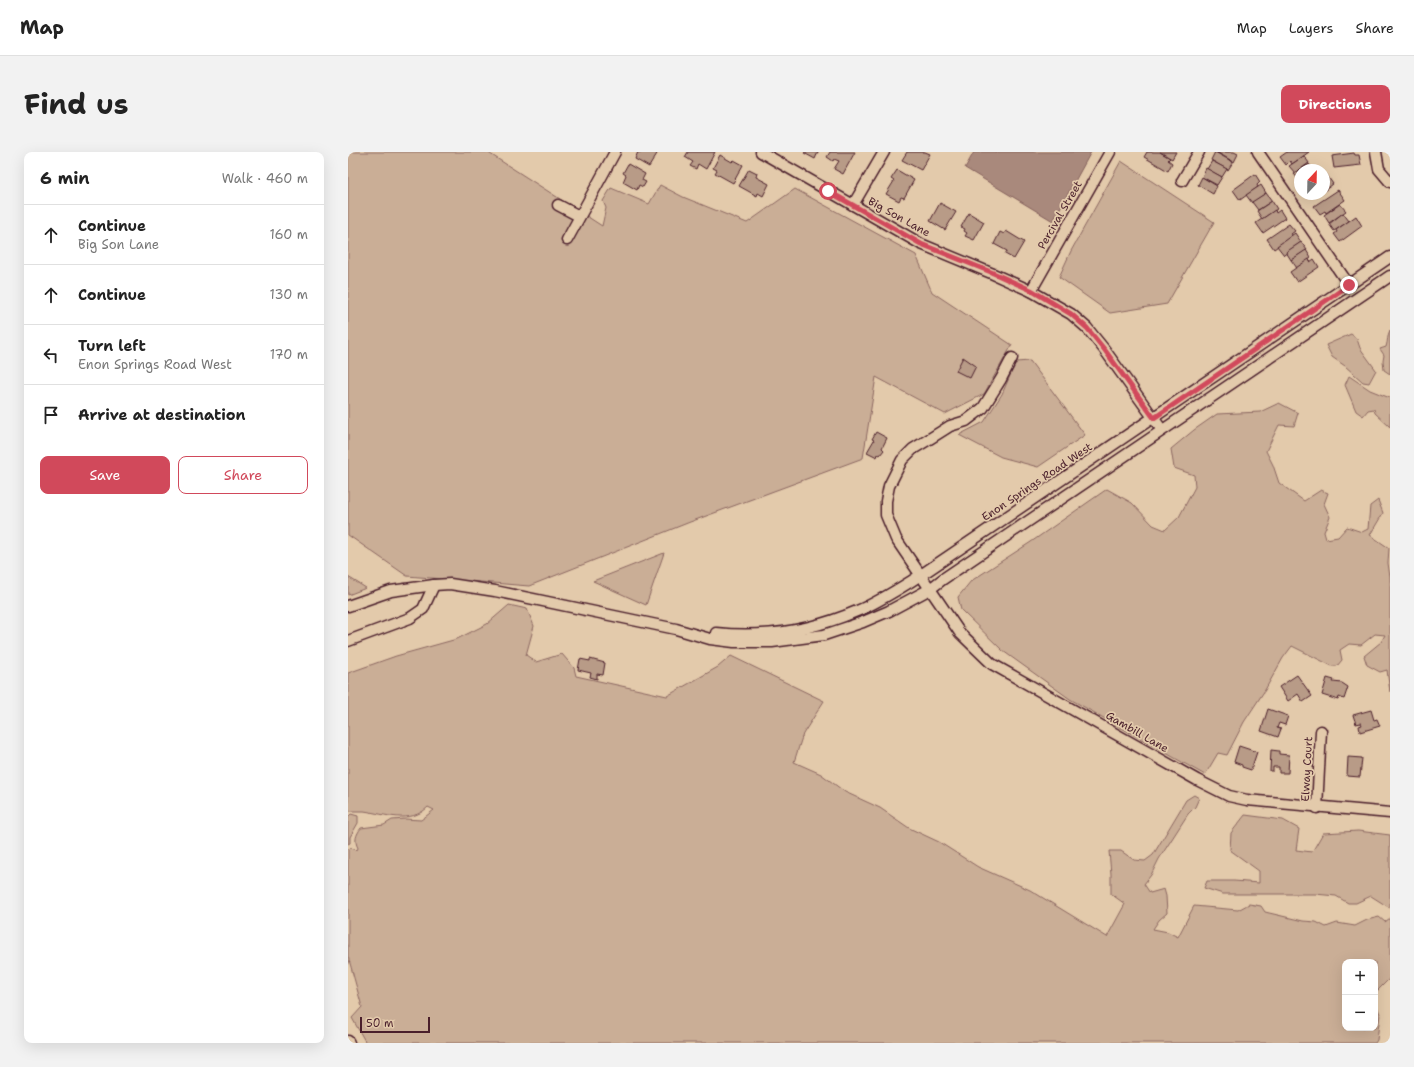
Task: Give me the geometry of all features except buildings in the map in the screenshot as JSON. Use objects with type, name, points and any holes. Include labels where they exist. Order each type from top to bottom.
[{"type":"street","points":[[567,240],[615,152]]},
{"type":"street","name":"Big Son Lane","points":[[760,152],[921,244],[1031,290],[1071,314],[1087,328],[1104,349],[1162,430]]},
{"type":"street","points":[[853,205],[884,152]]},
{"type":"street","name":"Percival Street","points":[[1031,290],[1110,152]]},
{"type":"street","points":[[1182,181],[1198,152]]},
{"type":"street","points":[[1258,152],[1349,285]]},
{"type":"street","points":[[1376,152],[1379,169],[1390,182]]},
{"type":"street","points":[[558,205],[579,216]]},
{"type":"street","name":"Enon Springs Road West","points":[[664,627],[742,635],[768,634],[807,627],[857,611],[921,576],[1390,257]]},
{"type":"street","points":[[348,606],[392,591],[450,584],[473,587],[664,627],[723,641],[752,643],[792,640],[824,635],[864,622],[889,611],[930,589],[943,578],[1390,276]]},
{"type":"street","name":"Gambill Lane","points":[[1012,358],[983,408],[966,421],[950,426],[913,450],[902,460],[889,486],[886,501],[886,515],[896,539],[960,633],[992,664],[1164,762],[1230,796],[1247,800],[1317,808],[1390,814]]},
{"type":"street","points":[[348,641],[410,618],[423,609],[434,585]]},
{"type":"street","name":"Elway Court","points":[[1317,808],[1321,731]]},
{"type":"shaded area","points":[[348,152],[487,152],[602,226],[606,208],[603,201],[611,188],[649,204],[660,185],[683,197],[747,223],[795,189],[916,255],[932,292],[1012,345],[984,394],[945,414],[876,377],[863,458],[690,522],[529,586],[407,576],[348,535]]},
{"type":"shaded area","points":[[974,152],[1091,152],[1053,221],[965,168]]},
{"type":"shaded area","points":[[1121,161],[1214,222],[1167,304],[1110,313],[1059,277],[1071,251]]},
{"type":"shaded area","points":[[1390,330],[1390,374],[1384,370],[1384,355],[1380,349],[1386,347]]},
{"type":"shaded area","points":[[1351,334],[1357,339],[1360,348],[1376,370],[1369,383],[1363,382],[1332,357],[1326,345]]},
{"type":"shaded area","points":[[1030,361],[1085,435],[1038,467],[1001,457],[959,435],[984,422],[1002,394],[1016,362]]},
{"type":"shaded area","points":[[1349,376],[1370,390],[1390,398],[1390,427],[1375,413],[1374,409],[1368,410],[1363,416],[1356,411],[1345,385]]},
{"type":"shaded area","points":[[1279,403],[1298,413],[1294,426],[1279,425],[1266,451],[1273,465],[1279,483],[1304,501],[1321,490],[1328,493],[1324,504],[1330,517],[1324,532],[1326,539],[1338,537],[1347,527],[1362,532],[1368,529],[1370,506],[1378,500],[1383,513],[1370,535],[1389,548],[1390,692],[1387,670],[1380,672],[1367,665],[1364,656],[1381,642],[1385,635],[1375,634],[1361,645],[1349,644],[1340,650],[1342,660],[1337,666],[1332,666],[1292,646],[1283,658],[1265,690],[1244,722],[1227,755],[1218,753],[1205,775],[1070,699],[1003,651],[961,610],[958,597],[971,581],[1031,542],[1107,489],[1132,503],[1153,525],[1165,530],[1179,517],[1195,487],[1194,475],[1174,468],[1171,449],[1217,414],[1260,412]]},
{"type":"shaded area","points":[[664,553],[646,605],[593,581]]},
{"type":"shaded area","points":[[348,577],[366,588],[348,595]]},
{"type":"shaded area","points":[[509,605],[527,609],[534,626],[526,655],[536,662],[562,654],[574,668],[576,676],[667,696],[718,667],[731,656],[824,701],[803,734],[794,762],[821,774],[845,792],[880,808],[909,828],[939,842],[978,867],[1030,890],[1107,937],[1125,904],[1111,894],[1109,851],[1121,851],[1134,860],[1145,861],[1153,855],[1186,800],[1194,795],[1199,798],[1195,807],[1188,814],[1144,884],[1150,893],[1164,889],[1166,896],[1167,913],[1159,920],[1153,929],[1168,932],[1178,937],[1194,906],[1238,910],[1249,904],[1261,906],[1265,912],[1303,921],[1316,922],[1326,927],[1337,923],[1355,926],[1367,920],[1379,917],[1385,922],[1390,918],[1390,978],[1378,990],[1378,959],[1342,959],[1342,1031],[1378,1031],[1378,1009],[1380,1014],[1377,1040],[1375,1043],[366,1043],[352,1018],[362,1007],[348,956],[348,849],[351,848],[357,850],[356,838],[361,828],[384,825],[392,820],[421,820],[434,810],[428,807],[413,816],[405,817],[389,816],[364,811],[348,811],[348,673],[396,656],[457,639],[487,624]]},
{"type":"shaded area","points":[[351,814],[358,816],[358,823],[350,837],[350,843],[348,844],[348,817]]},
{"type":"shaded area","points":[[1245,815],[1283,820],[1299,829],[1296,850],[1312,852],[1323,833],[1358,831],[1390,835],[1390,908],[1371,896],[1356,903],[1348,903],[1336,896],[1315,894],[1223,894],[1204,888],[1207,881],[1259,883],[1259,871],[1230,850],[1231,833]]},
{"type":"route","points":[[828,191],[921,244],[1031,290],[1071,314],[1087,328],[1104,349],[1154,418],[1349,285]]}]
